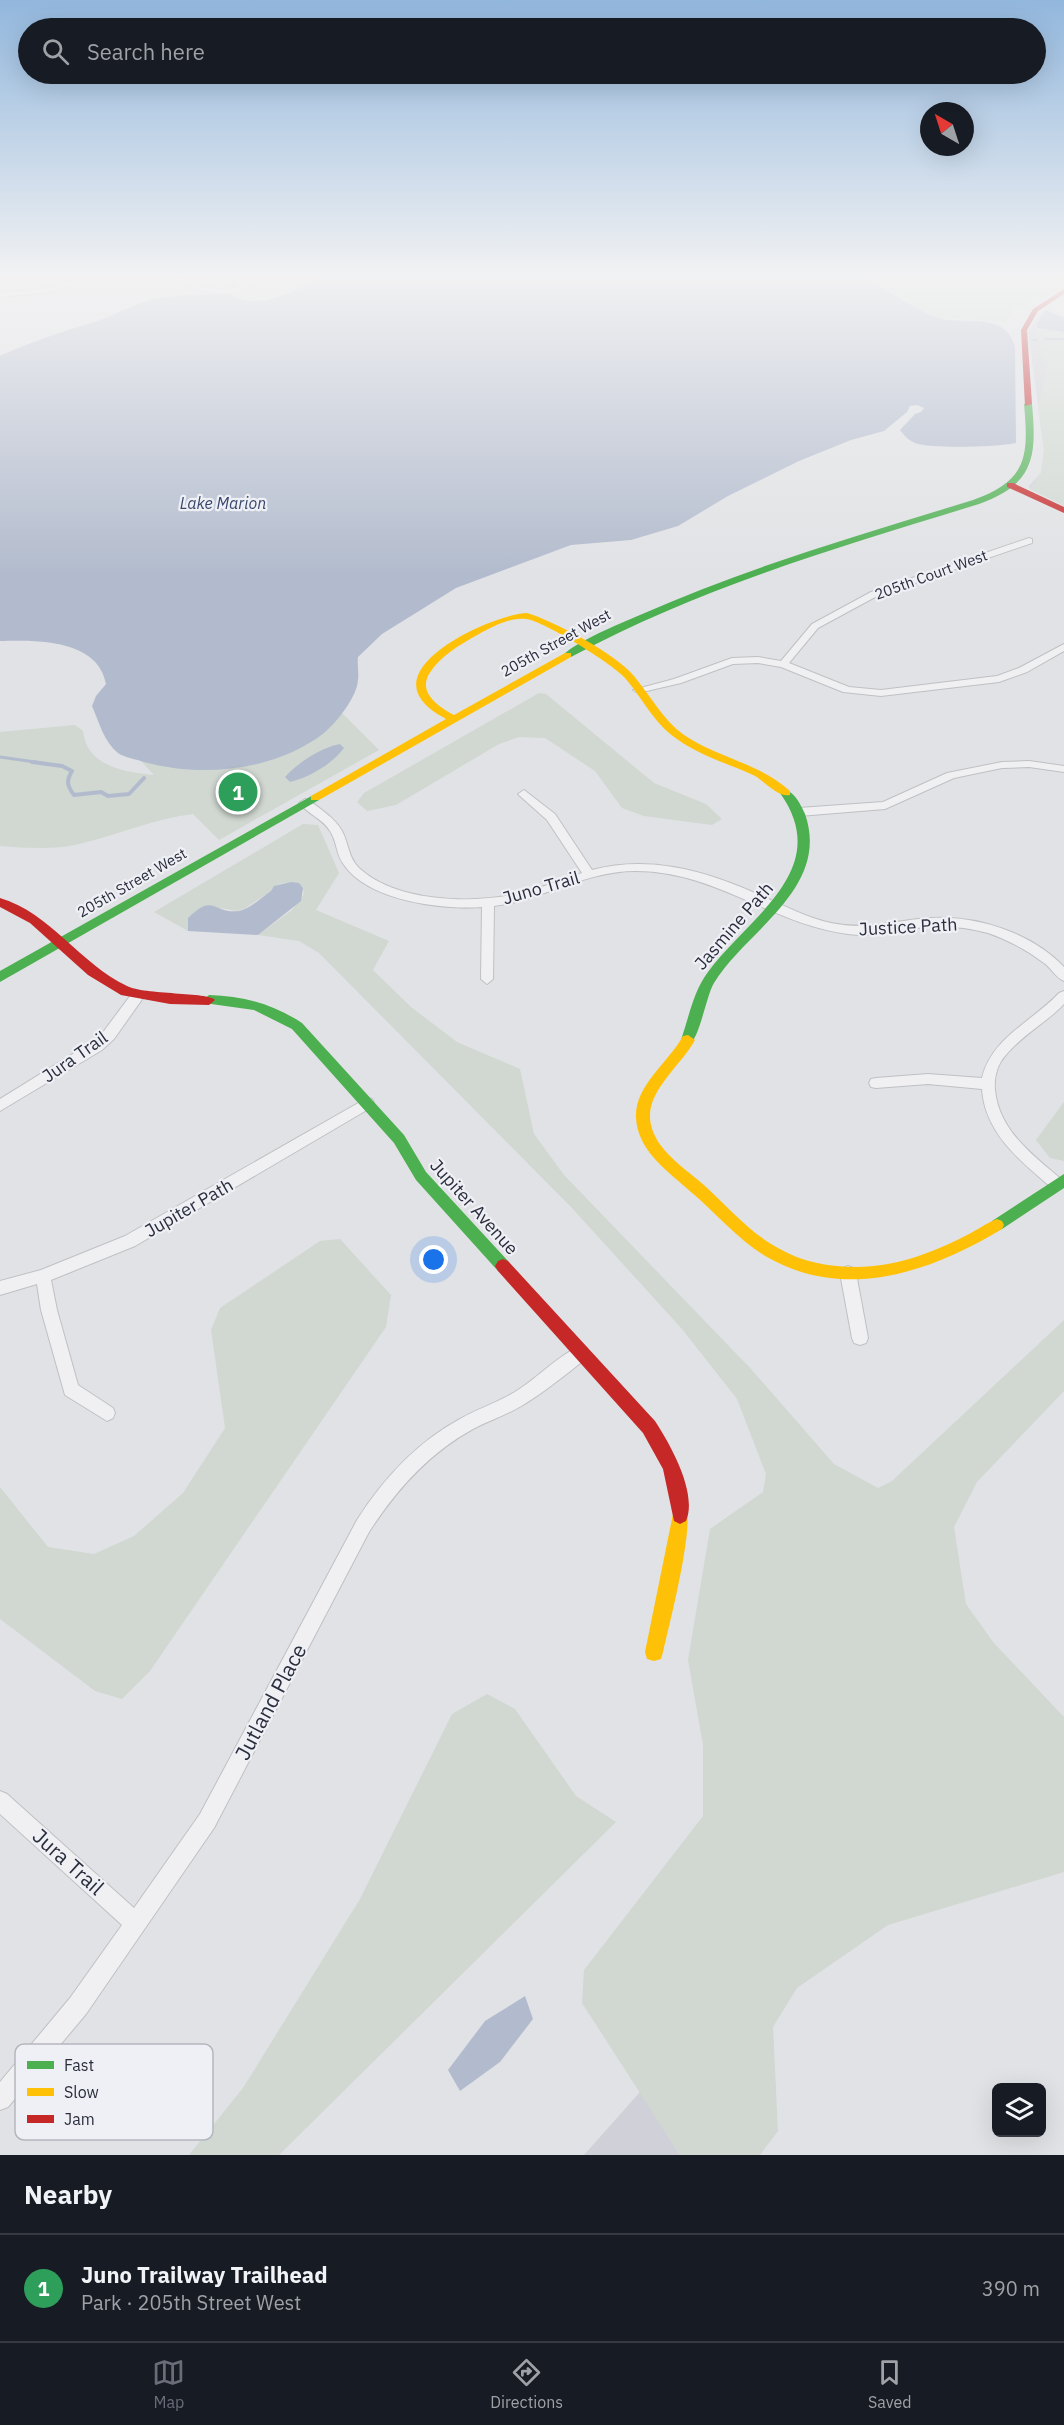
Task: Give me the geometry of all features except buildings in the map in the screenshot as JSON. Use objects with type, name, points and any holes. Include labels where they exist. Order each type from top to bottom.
[{"type":"street","name":"205th Street West","points":[[0,977],[583,645],[660,609],[751,572],[977,501],[1010,485],[1026,470],[1031,454],[1028,375]]},
{"type":"street","points":[[1010,485],[1064,510]]},
{"type":"street","name":"205th Court West","points":[[783,664],[814,626],[874,594],[1029,541]]},
{"type":"street","name":"Jasmine Path","points":[[453,719],[433,706],[424,696],[420,683],[423,671],[438,655],[494,624],[516,615],[530,616],[620,666],[655,714],[675,733],[710,754],[772,780],[789,795],[799,812],[804,834],[803,860],[793,885],[777,908],[722,962],[708,980],[684,1050],[646,1099],[643,1124],[648,1140],[658,1154],[765,1247],[786,1259],[810,1268],[848,1273],[907,1266],[957,1250],[1060,1182]]},
{"type":"street","points":[[638,690],[677,681],[732,661],[758,660],[783,664],[848,690],[881,693],[999,679],[1023,670],[1064,646]]},
{"type":"street","points":[[799,812],[885,805],[951,775],[1002,765],[1029,764],[1064,769]]},
{"type":"street","points":[[524,794],[551,818],[589,874]]},
{"type":"street","name":"Juno Trail","points":[[305,804],[331,825],[338,834],[344,856],[350,866],[373,883],[410,897],[434,902],[488,903],[531,895],[589,874],[632,867],[679,870],[717,880],[777,908]]},
{"type":"street","name":"Jupiter Avenue","points":[[0,902],[26,913],[98,978],[117,988],[138,995],[170,1000],[226,998],[265,1006],[282,1014],[297,1026],[399,1139],[421,1176],[657,1437],[669,1458],[680,1494],[681,1524],[654,1652]]},
{"type":"street","points":[[487,979],[488,903]]},
{"type":"street","name":"Justice Path","points":[[777,908],[819,925],[861,931],[934,922],[977,926],[1025,945],[1056,966],[1064,976]]},
{"type":"street","name":"Jura Trail","points":[[0,1106],[97,1046],[109,1035],[138,995]]},
{"type":"street","points":[[1060,1182],[1016,1148],[1002,1130],[993,1112],[988,1084],[990,1072],[1000,1052],[1064,996]]},
{"type":"street","points":[[876,1083],[928,1079],[988,1084]]},
{"type":"street","name":"Jupiter Path","points":[[0,1288],[43,1276],[102,1254],[157,1227],[367,1103]]},
{"type":"street","points":[[848,1273],[860,1338]]},
{"type":"street","points":[[43,1276],[49,1310],[71,1390],[107,1413]]},
{"type":"street","name":"Jutland Place","points":[[46,2044],[71,2014],[207,1821],[363,1527],[386,1491],[413,1461],[429,1448],[464,1425],[526,1394],[582,1353]]},
{"type":"street","name":"Jura Trail","points":[[0,1801],[136,1924]]},
{"type":"street","name":"Jutland Place","points":[[0,2099],[15,2081]]},
{"type":"shaded area","points":[[1034,375],[1064,375],[1064,505],[1030,489],[1029,486],[1041,473],[1044,450]]},
{"type":"shaded area","points":[[1045,375],[1064,375],[1064,506],[1030,489],[1041,473],[1044,450],[1038,409]]},
{"type":"shaded area","points":[[539,693],[546,694],[654,783],[706,804],[722,819],[712,825],[644,816],[622,808],[595,771],[545,738],[519,737],[499,744],[396,805],[367,811],[357,802],[364,793]]},
{"type":"shaded area","points":[[342,713],[379,750],[219,840],[193,814],[69,846],[40,848],[0,846],[0,732],[75,725],[83,731],[86,743],[100,760],[120,769],[154,775],[140,760],[194,769],[222,769],[275,758],[300,747],[322,732]]},
{"type":"shaded area","points":[[303,824],[318,825],[339,873],[316,910],[389,941],[373,970],[411,1007],[457,1042],[520,1069],[534,1134],[564,1175],[751,1369],[834,1464],[878,1488],[892,1481],[1064,1320],[1064,1391],[977,1482],[954,1527],[966,1604],[993,1642],[1064,1717],[1064,1872],[888,1925],[797,1988],[773,2027],[778,2131],[760,2155],[680,2155],[582,2003],[584,1970],[703,1816],[703,1745],[688,1660],[710,1529],[763,1492],[766,1474],[737,1399],[682,1329],[571,1207],[319,953],[299,941],[258,935],[292,910],[304,894],[299,884],[280,884],[244,909],[237,911],[220,908],[188,918],[188,931],[154,912]]},
{"type":"shaded area","points":[[1064,1102],[1064,1161],[1050,1158],[1036,1140]]},
{"type":"shaded area","points":[[340,1239],[391,1295],[386,1327],[150,1671],[122,1699],[95,1691],[0,1619],[0,1487],[48,1547],[94,1554],[134,1536],[183,1493],[225,1428],[211,1330],[220,1308],[320,1241]]},
{"type":"shaded area","points":[[487,1694],[515,1709],[576,1796],[616,1822],[279,2155],[189,2155],[201,2140],[213,2140],[213,2125],[243,2088],[360,1899],[452,1714]]},
{"type":"shaded area","points":[[640,2092],[680,2155],[584,2155]]},
{"type":"water","name":"Lake Marion","points":[[0,375],[1015,375],[1016,443],[965,447],[915,443],[900,430],[924,408],[917,405],[910,406],[907,412],[884,431],[851,440],[799,461],[728,496],[678,526],[631,540],[571,545],[456,588],[382,634],[358,657],[357,687],[354,694],[340,716],[324,733],[305,746],[261,763],[237,768],[190,770],[166,767],[124,756],[109,743],[92,706],[96,696],[106,684],[101,669],[91,658],[64,645],[31,641],[0,641]]},
{"type":"water","points":[[340,744],[344,748],[320,769],[290,782],[285,777],[310,756]]},
{"type":"water","points":[[291,882],[299,883],[303,888],[301,901],[258,935],[188,931],[188,918],[203,906],[209,905],[224,910],[239,911],[256,903],[274,886]]},
{"type":"water","points":[[525,1996],[533,2019],[500,2062],[460,2091],[448,2070],[485,2021]]},
{"type":"waterway","points":[[0,757],[42,763]]},
{"type":"waterway","points":[[32,762],[62,766],[72,771],[68,783],[74,795],[101,792],[108,796],[129,794],[144,778]]},
{"type":"traffic: fast","points":[[568,655],[666,607],[768,567],[896,525],[976,502],[1007,488],[1022,473],[1027,464],[1031,435],[1028,404]]},
{"type":"traffic: fast","points":[[688,1040],[707,983],[725,960],[781,900],[800,864],[803,829],[797,810],[786,793]]},
{"type":"traffic: fast","points":[[0,977],[315,798]]},
{"type":"traffic: fast","points":[[209,1000],[233,1001],[266,1009],[297,1026],[399,1139],[421,1176],[503,1266]]},
{"type":"traffic: fast","points":[[997,1225],[1064,1180]]},
{"type":"traffic: slow","points":[[453,719],[434,706],[423,693],[421,688],[423,676],[431,664],[462,639],[481,629],[515,616],[527,616],[559,631],[620,667],[663,721],[680,737],[751,770],[776,784],[786,793]]},
{"type":"traffic: slow","points":[[315,798],[568,655]]},
{"type":"traffic: slow","points":[[688,1040],[683,1050],[648,1095],[643,1117],[649,1139],[671,1166],[743,1231],[773,1253],[800,1266],[829,1272],[858,1274],[888,1271],[945,1253],[997,1225]]},
{"type":"traffic: slow","points":[[654,1652],[675,1554],[680,1515]]},
{"type":"traffic: jam","points":[[1026,375],[1028,404]]},
{"type":"traffic: jam","points":[[1010,485],[1064,510]]},
{"type":"traffic: jam","points":[[0,902],[34,920],[92,972],[126,992],[170,999],[209,1000]]},
{"type":"traffic: jam","points":[[503,1266],[649,1427],[672,1469],[678,1491],[680,1515]]},
{"type":"place","name":"Juno Trailway Trailhead","points":[[238,792]]}]
